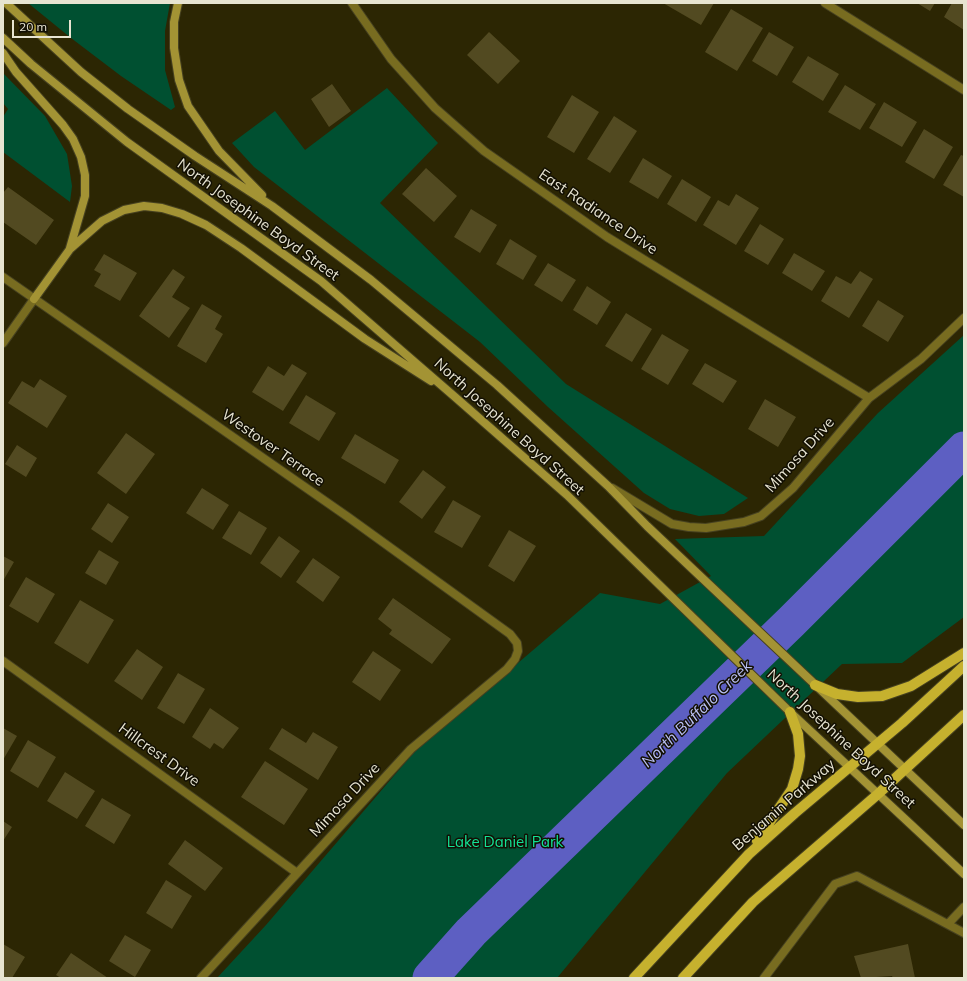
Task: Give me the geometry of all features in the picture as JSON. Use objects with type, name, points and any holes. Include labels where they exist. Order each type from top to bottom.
[{"type":"main road","name":"North Josephine Boyd Street","points":[[6,3],[81,72],[128,109],[195,156],[272,206],[371,280],[497,385],[608,486],[647,526],[815,685],[906,768],[964,825]]},
{"type":"main road","points":[[178,3],[174,22],[174,48],[179,80],[188,106],[219,151],[272,206]]},
{"type":"main road","name":"North Josephine Boyd Street","points":[[3,38],[31,64],[127,142],[321,281],[455,396],[567,495],[790,712],[851,767],[964,874]]},
{"type":"main road","points":[[3,53],[16,72],[63,125],[73,139],[81,157],[85,175],[85,196],[70,249]]},
{"type":"main road","points":[[34,299],[70,249],[102,221],[124,210],[144,206],[162,208],[182,214],[206,225],[241,248],[365,339],[455,396]]},
{"type":"main road","points":[[815,685],[837,694],[858,697],[882,696],[911,686],[964,653]]},
{"type":"main road","name":"Benjamin Parkway","points":[[634,978],[749,854],[851,767],[964,666]]},
{"type":"main road","points":[[749,854],[792,789],[798,770],[800,756],[798,734],[790,712]]},
{"type":"main road","points":[[683,978],[753,902],[878,794],[964,716]]},
{"type":"street","name":"East Radiance Drive","points":[[352,3],[391,59],[436,108],[484,151],[607,237],[869,398]]},
{"type":"street","points":[[825,3],[964,90]]},
{"type":"street","name":"Westover Terrace","points":[[3,277],[348,517],[510,634],[517,643],[518,651]]},
{"type":"street","points":[[3,343],[34,299]]},
{"type":"street","name":"Mimosa Drive","points":[[608,486],[672,524],[689,528],[706,528],[744,522],[762,516],[793,488],[869,398],[921,359],[964,318]]},
{"type":"street","name":"Mimosa Drive","points":[[201,978],[411,749],[507,669],[515,659],[518,651]]},
{"type":"street","name":"Hillcrest Drive","points":[[3,661],[297,873]]},
{"type":"street","points":[[764,978],[835,884],[857,876],[964,933]]},
{"type":"street","points":[[948,924],[964,907]]},
{"type":"green space","points":[[28,3],[170,3],[165,31],[165,70],[175,107],[171,110],[121,76]]},
{"type":"green space","points":[[3,73],[45,116],[67,154],[72,186],[70,202],[3,152],[3,117],[8,109],[3,103]]},
{"type":"green space","points":[[387,88],[438,143],[380,203],[566,384],[748,498],[724,514],[699,516],[670,509],[644,493],[548,407],[480,342],[254,167],[232,143],[275,111],[305,150]]},
{"type":"green space","name":"Lake Daniel Park","points":[[964,335],[964,617],[902,663],[842,664],[727,773],[557,978],[217,978],[266,925],[416,750],[600,593],[660,604],[711,576],[675,539],[764,536],[878,413]]},
{"type":"building","points":[[663,3],[714,3],[701,25]]},
{"type":"building","points":[[917,3],[935,3],[930,11]]},
{"type":"building","points":[[952,3],[964,3],[964,30],[944,17]]},
{"type":"building","points":[[731,9],[763,28],[737,71],[705,52]]},
{"type":"building","points":[[489,32],[520,61],[498,84],[467,55]]},
{"type":"building","points":[[769,32],[794,47],[777,76],[752,61]]},
{"type":"building","points":[[808,56],[839,74],[823,101],[792,82]]},
{"type":"building","points":[[332,84],[351,111],[329,127],[311,99]]},
{"type":"building","points":[[845,85],[876,104],[860,130],[828,112]]},
{"type":"building","points":[[572,95],[599,112],[574,153],[547,137]]},
{"type":"building","points":[[884,102],[917,122],[902,147],[869,128]]},
{"type":"building","points":[[614,116],[637,131],[610,173],[587,159]]},
{"type":"building","points":[[924,129],[953,147],[934,179],[905,162]]},
{"type":"building","points":[[961,155],[964,156],[964,197],[943,185]]},
{"type":"building","points":[[643,158],[672,176],[658,199],[629,182]]},
{"type":"building","points":[[426,168],[457,196],[434,222],[402,194]]},
{"type":"building","points":[[682,179],[711,197],[696,222],[667,204]]},
{"type":"building","points":[[8,187],[54,220],[36,245],[3,222],[3,193]]},
{"type":"building","points":[[736,194],[759,208],[736,245],[703,225],[718,200],[729,206]]},
{"type":"building","points":[[471,209],[497,225],[480,253],[454,237]]},
{"type":"building","points":[[760,224],[784,239],[768,265],[744,251]]},
{"type":"building","points":[[510,239],[537,256],[523,280],[496,264]]},
{"type":"building","points":[[794,253],[825,271],[812,291],[782,273]]},
{"type":"building","points":[[104,254],[137,273],[120,301],[94,286],[101,274],[94,270]]},
{"type":"building","points":[[548,263],[576,280],[562,302],[534,285]]},
{"type":"building","points":[[173,269],[185,277],[172,297],[190,308],[169,338],[139,316]]},
{"type":"building","points":[[860,271],[873,279],[849,318],[821,301],[836,276],[851,284]]},
{"type":"building","points":[[587,286],[611,302],[597,325],[573,310]]},
{"type":"building","points":[[878,300],[904,316],[888,342],[862,326]]},
{"type":"building","points":[[202,304],[222,316],[215,329],[223,334],[206,363],[177,346]]},
{"type":"building","points":[[626,313],[652,329],[632,362],[605,346]]},
{"type":"building","points":[[662,334],[689,350],[668,385],[641,369]]},
{"type":"building","points":[[705,363],[737,381],[723,403],[692,384]]},
{"type":"building","points":[[292,364],[307,373],[283,411],[252,392],[268,366],[284,376]]},
{"type":"building","points":[[40,379],[67,396],[47,428],[8,403],[22,381],[34,388]]},
{"type":"building","points":[[306,395],[336,413],[319,441],[289,423]]},
{"type":"building","points":[[765,399],[796,417],[778,447],[748,429]]},
{"type":"building","points":[[126,433],[155,454],[126,494],[97,473]]},
{"type":"building","points":[[355,434],[399,460],[385,484],[341,458]]},
{"type":"building","points":[[17,445],[37,458],[26,477],[5,464]]},
{"type":"building","points":[[423,470],[446,487],[422,519],[399,502]]},
{"type":"building","points":[[202,488],[229,505],[213,530],[186,513]]},
{"type":"building","points":[[453,500],[481,516],[462,548],[434,532]]},
{"type":"building","points":[[108,503],[129,517],[112,543],[91,529]]},
{"type":"building","points":[[239,511],[267,528],[251,555],[222,538]]},
{"type":"building","points":[[509,530],[536,546],[514,582],[488,566]]},
{"type":"building","points":[[279,536],[300,551],[281,578],[260,563]]},
{"type":"building","points":[[99,550],[119,562],[106,585],[85,573]]},
{"type":"building","points":[[3,556],[14,562],[3,581]]},
{"type":"building","points":[[313,558],[340,577],[323,602],[296,582]]},
{"type":"building","points":[[26,577],[55,594],[38,623],[9,606]]},
{"type":"building","points":[[393,598],[451,639],[432,664],[389,634],[392,630],[378,619]]},
{"type":"building","points":[[80,600],[114,620],[88,664],[54,643]]},
{"type":"building","points":[[137,649],[163,667],[142,700],[114,681]]},
{"type":"building","points":[[373,651],[401,670],[380,701],[352,682]]},
{"type":"building","points":[[178,673],[205,689],[184,724],[157,708]]},
{"type":"building","points":[[210,708],[239,728],[223,749],[214,743],[210,749],[192,737]]},
{"type":"building","points":[[3,728],[17,736],[3,760]]},
{"type":"building","points":[[282,728],[306,743],[313,732],[338,747],[318,780],[269,749]]},
{"type":"building","points":[[28,740],[56,757],[38,788],[10,771]]},
{"type":"building","points":[[265,761],[308,789],[284,825],[241,797]]},
{"type":"building","points":[[65,772],[95,791],[77,819],[47,801]]},
{"type":"building","points":[[102,798],[131,815],[114,844],[85,826]]},
{"type":"building","points":[[3,821],[12,827],[3,841]]},
{"type":"building","points":[[185,840],[223,868],[205,891],[168,864]]},
{"type":"building","points":[[166,880],[192,896],[172,929],[146,913]]},
{"type":"building","points":[[125,935],[151,950],[135,977],[109,961]]},
{"type":"building","points":[[3,944],[25,957],[12,978],[3,978]]},
{"type":"building","points":[[908,944],[915,978],[893,978],[892,976],[861,978],[854,956]]},
{"type":"building","points":[[71,953],[108,978],[61,978],[56,975]]},
{"type":"waterway","name":"North Buffalo Creek","points":[[430,978],[471,932],[791,622],[964,449]]}]
